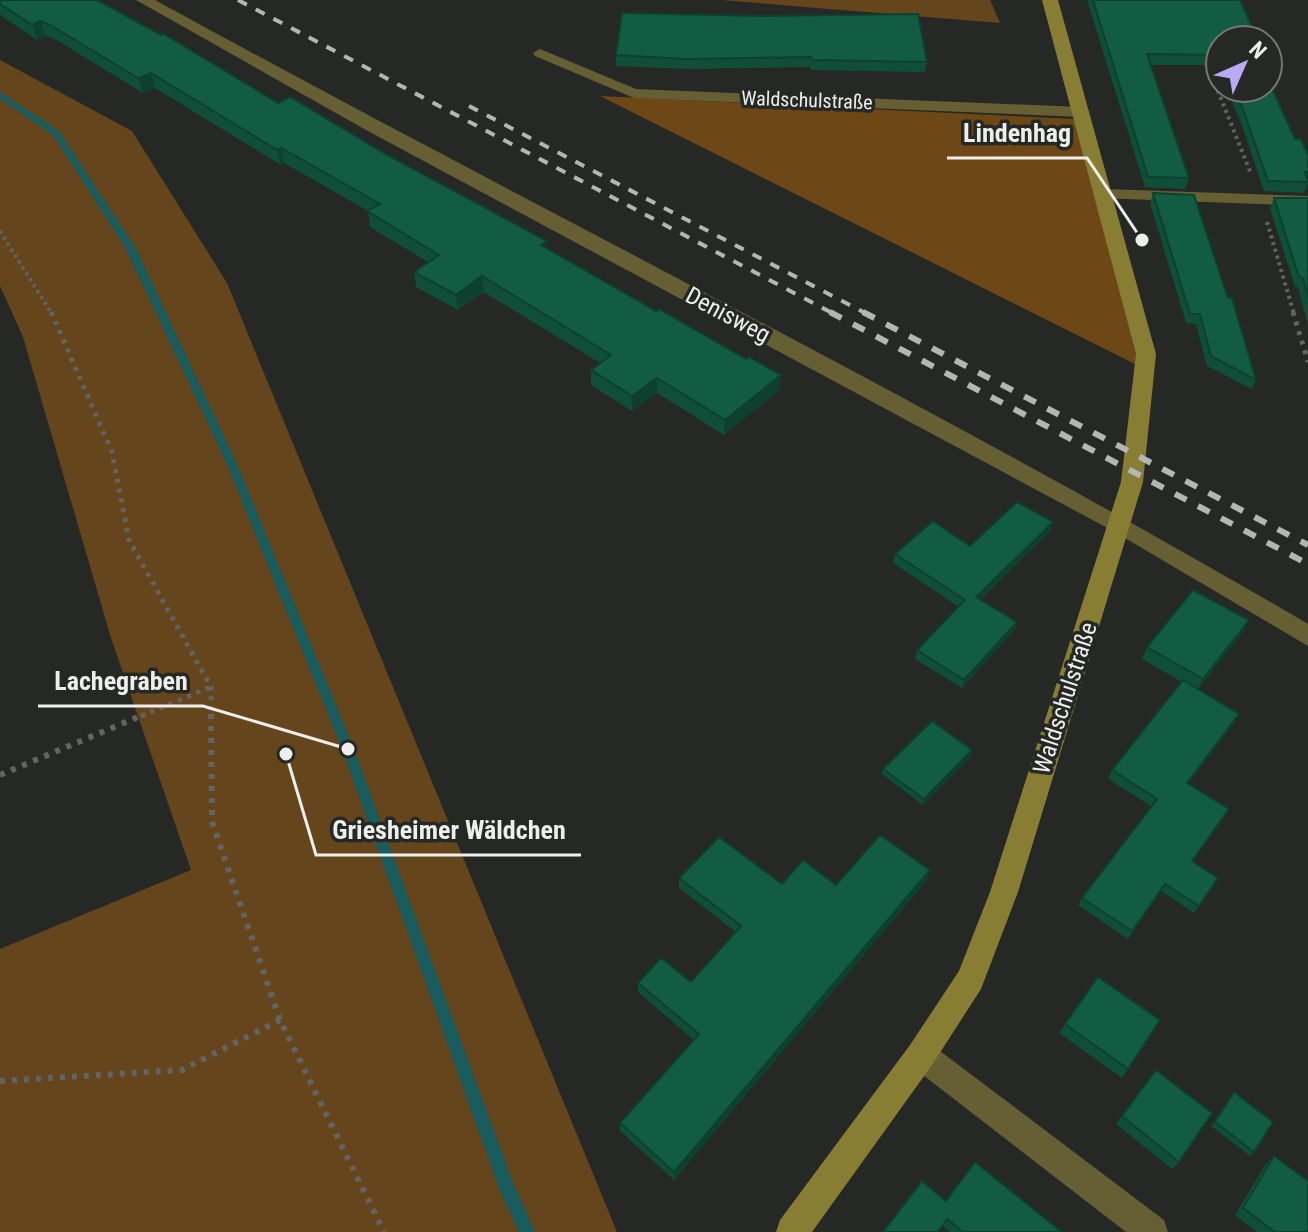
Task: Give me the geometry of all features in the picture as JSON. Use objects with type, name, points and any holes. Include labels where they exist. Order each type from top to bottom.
[{"type":"street","name":"Denisweg","points":[[144,0],[372,126],[1121,525],[1308,636]]},
{"type":"street","name":"Waldschulstraße","points":[[792,1232],[921,1055],[971,979],[999,906],[1132,482],[1146,354],[1050,0]]},
{"type":"street","points":[[1105,194],[1308,201]]},
{"type":"street","points":[[921,1055],[1152,1232]]},
{"type":"lane","name":"Waldschulstraße","points":[[540,53],[634,93],[1082,112]]},
{"type":"path","points":[[0,231],[48,306],[112,452],[129,540],[211,687],[212,822],[280,1020],[384,1232]]},
{"type":"path","points":[[0,775],[211,687]]},
{"type":"path","points":[[0,1081],[182,1070],[280,1020]]},
{"type":"shaded area","points":[[721,0],[990,0],[1000,23]]},
{"type":"shaded area","points":[[0,60],[132,131],[227,283],[617,1232],[0,1232],[0,949],[191,870],[111,638],[23,337],[0,286]]},
{"type":"shaded area","points":[[600,96],[1075,119],[1139,366]]},
{"type":"building","points":[[0,0],[97,0],[164,34],[278,103],[290,97],[389,156],[547,241],[541,245],[656,311],[659,309],[746,359],[749,357],[781,375],[725,420],[657,378],[632,396],[591,370],[611,355],[482,276],[456,295],[414,272],[439,255],[367,211],[380,204],[281,148],[277,150],[151,73],[138,78],[50,25],[40,21],[32,25],[0,4]]},
{"type":"building","points":[[1093,0],[1240,0],[1251,24],[1204,24],[1204,55],[1147,54],[1189,178],[1148,177]]},
{"type":"building","points":[[622,13],[761,16],[918,14],[927,62],[812,60],[811,57],[685,59],[616,55]]},
{"type":"building","points":[[1241,104],[1279,104],[1295,139],[1301,139],[1308,155],[1308,172],[1305,172],[1308,182],[1268,181]]},
{"type":"building","points":[[1153,193],[1194,195],[1228,298],[1232,298],[1256,380],[1211,356],[1200,314],[1190,314]]},
{"type":"building","points":[[1274,198],[1308,198],[1308,298],[1303,278],[1299,277]]},
{"type":"building","points":[[1017,502],[1053,522],[976,597],[1017,622],[964,680],[917,650],[965,600],[895,554],[933,521],[970,546]]},
{"type":"building","points":[[1193,590],[1249,620],[1203,679],[1147,647]]},
{"type":"building","points":[[1183,680],[1239,714],[1187,783],[1229,809],[1192,861],[1218,878],[1199,906],[1165,884],[1132,931],[1082,898],[1157,799],[1112,770]]},
{"type":"building","points":[[932,721],[972,750],[924,799],[883,769]]},
{"type":"building","points":[[880,835],[930,870],[674,1172],[620,1123],[699,1034],[638,983],[661,958],[691,982],[741,926],[679,878],[719,837],[782,884],[803,860],[836,885]]},
{"type":"building","points":[[1098,977],[1160,1020],[1128,1069],[1065,1024]]},
{"type":"building","points":[[1156,1070],[1212,1113],[1179,1162],[1122,1116]]},
{"type":"building","points":[[1234,1092],[1273,1122],[1254,1152],[1215,1122]]},
{"type":"building","points":[[1274,1156],[1308,1181],[1308,1232],[1275,1232],[1243,1208]]},
{"type":"building","points":[[975,1162],[1062,1232],[963,1232],[947,1219],[938,1232],[883,1232],[922,1181],[946,1201]]},
{"type":"waterway","points":[[0,95],[56,133],[130,247],[232,464],[348,749],[506,1185],[527,1232]]},
{"type":"railway","points":[[238,0],[834,314]]},
{"type":"railway","points":[[469,106],[867,314]]},
{"type":"railway","points":[[830,312],[1308,564]]},
{"type":"railway","points":[[863,312],[1308,545]]},
{"type":"place","name":"Lindenhag","points":[[1142,240]]},
{"type":"place","name":"Lachegraben","points":[[348,749]]},
{"type":"place","name":"Griesheimer Wäldchen","points":[[286,754]]}]
